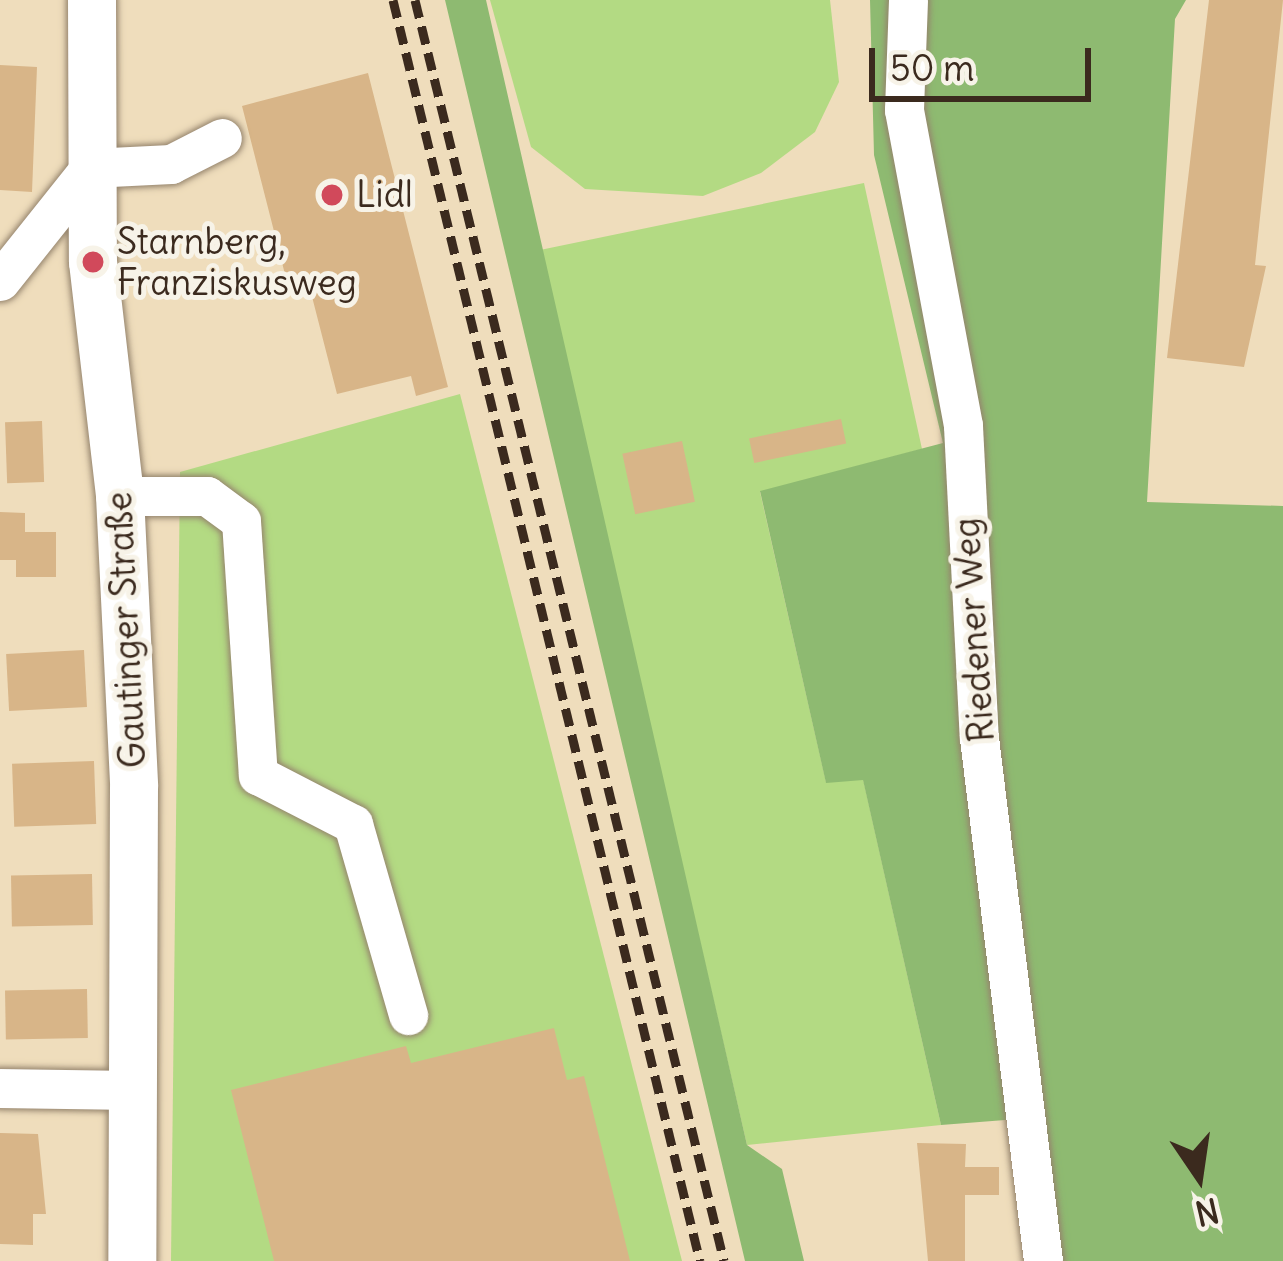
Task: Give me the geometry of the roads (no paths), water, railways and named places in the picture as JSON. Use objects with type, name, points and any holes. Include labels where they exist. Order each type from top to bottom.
[{"type":"main road","name":"Gautinger Straße","points":[[92,0],[90,168],[120,496],[132,1261]]},
{"type":"street","name":"Riedener Weg","points":[[908,0],[904,110],[963,426],[979,738],[1043,1261]]},
{"type":"street","points":[[0,281],[90,168],[171,164],[222,138]]},
{"type":"street","points":[[120,496],[207,496],[241,520],[257,775],[353,824],[408,1016]]},
{"type":"street","points":[[0,1088],[130,1090]]},
{"type":"railway","points":[[393,0],[700,1261]]},
{"type":"railway","points":[[415,0],[724,1261]]},
{"type":"place","name":"Lidl","points":[[332,195]]},
{"type":"place","name":"Starnberg, Franziskusweg","points":[[93,262]]}]
